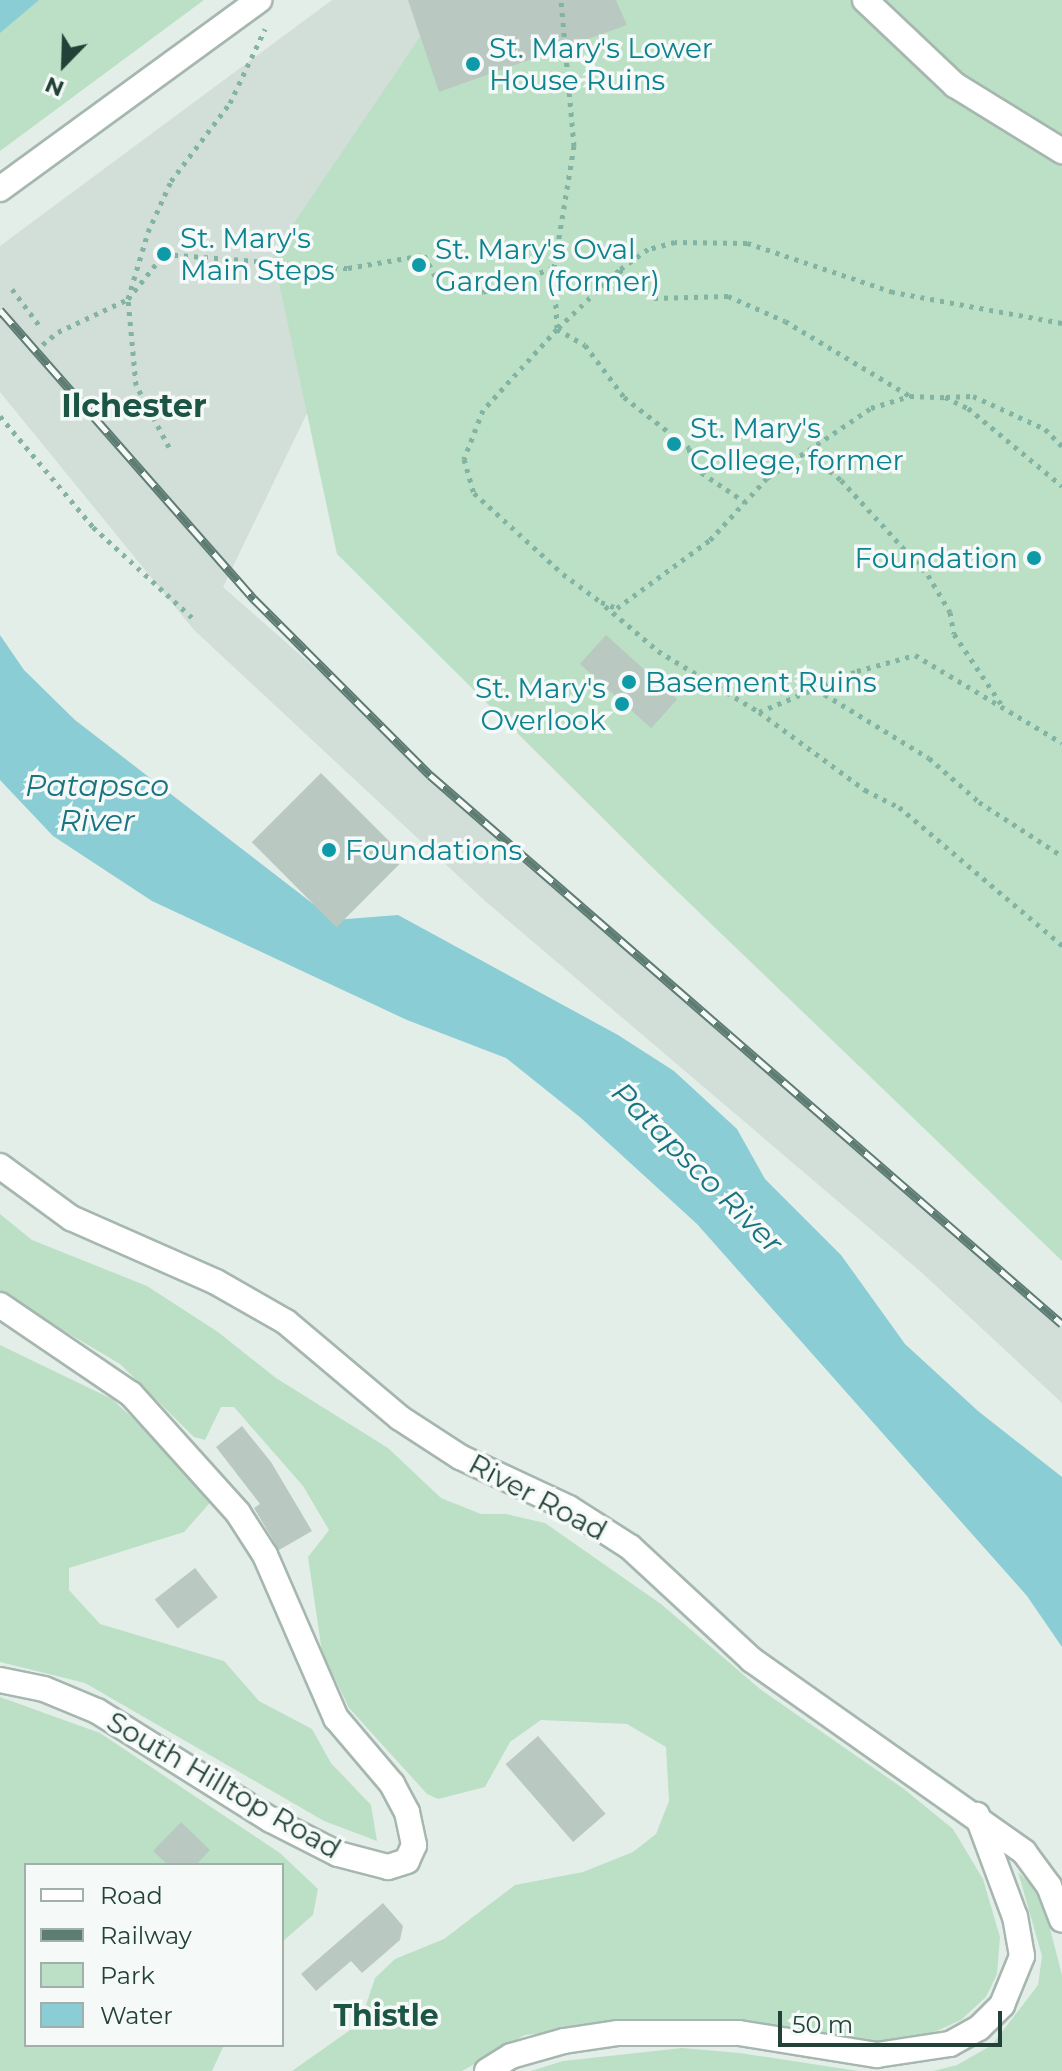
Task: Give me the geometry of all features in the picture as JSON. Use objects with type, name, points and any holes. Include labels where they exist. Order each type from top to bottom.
[{"type":"street","points":[[865,0],[955,85],[1062,151]]},
{"type":"street","points":[[0,189],[264,10]]},
{"type":"street","name":"River Road","points":[[0,1166],[71,1218],[216,1282],[286,1322],[400,1418],[460,1457],[569,1508],[630,1547],[752,1660],[825,1715],[976,1813],[1024,1852],[1049,1886],[1062,1920]]},
{"type":"street","name":"South Hilltop Road","points":[[0,1305],[131,1394],[238,1513],[265,1555],[336,1718],[392,1784],[407,1812],[414,1845],[407,1861],[388,1867],[338,1854],[271,1820],[97,1711],[44,1689],[0,1680]]},
{"type":"street","points":[[487,2071],[511,2056],[564,2041],[618,2033],[739,2033],[877,2055],[950,2044],[979,2028],[1002,2005],[1022,1956],[1015,1917],[976,1813]]},
{"type":"path","points":[[557,329],[554,268],[574,146],[561,0]]},
{"type":"path","points":[[169,447],[136,385],[128,299],[148,232],[171,181],[230,103],[264,10]]},
{"type":"path","points":[[1062,323],[893,292],[747,243],[675,242],[648,249],[619,270],[557,329],[483,410],[464,459],[467,483],[563,574],[658,651],[759,712],[865,790],[899,807],[1062,945]]},
{"type":"path","points":[[35,351],[58,332],[128,299],[164,254],[348,268],[424,255],[442,289],[483,292],[554,268]]},
{"type":"path","points":[[619,270],[654,298],[728,296],[785,321],[910,396]]},
{"type":"path","points":[[12,289],[39,325]]},
{"type":"path","points":[[557,329],[585,345],[624,397],[689,448],[693,467],[745,502]]},
{"type":"path","points":[[601,602],[617,608],[628,603],[710,540],[767,478],[871,408],[910,396],[973,396],[1045,429],[1062,446]]},
{"type":"path","points":[[945,397],[968,408],[1062,486]]},
{"type":"path","points":[[0,416],[93,527],[195,620]]},
{"type":"path","points":[[806,452],[841,480],[928,575],[950,612],[954,634],[1002,705]]},
{"type":"path","points":[[759,712],[815,688],[915,655],[1062,743]]},
{"type":"path","points":[[815,688],[929,758],[979,802],[1062,856]]},
{"type":"shaded area","points":[[332,0],[507,0],[223,587],[1062,1325],[1062,1403],[921,1272],[484,900],[194,630],[0,392],[0,246]]},
{"type":"green space","points":[[0,0],[204,0],[0,151]]},
{"type":"green space","points":[[445,0],[1062,0],[1062,1261],[656,871],[337,554],[273,254]]},
{"type":"green space","points":[[0,1214],[32,1240],[147,1286],[218,1332],[276,1378],[388,1448],[441,1498],[481,1514],[506,1514],[545,1523],[661,1604],[760,1689],[904,1789],[953,1829],[983,1879],[1000,1937],[997,1974],[986,1997],[961,2020],[906,2045],[837,2045],[640,2022],[525,2035],[462,2071],[292,2071],[360,2023],[375,1978],[395,1959],[444,1939],[515,1885],[583,1872],[633,1852],[656,1834],[669,1801],[666,1747],[627,1724],[541,1720],[510,1742],[485,1787],[438,1799],[427,1794],[349,1708],[322,1652],[308,1557],[329,1530],[303,1486],[234,1407],[221,1407],[205,1440],[194,1437],[120,1364],[0,1293]]},
{"type":"green space","points":[[0,1345],[112,1399],[216,1496],[184,1532],[69,1568],[69,1590],[100,1624],[224,1661],[259,1701],[312,1729],[331,1763],[371,1805],[377,1841],[324,1821],[85,1683],[0,1662]]},
{"type":"green space","points":[[0,1697],[100,1733],[280,1853],[318,1889],[313,1915],[284,1940],[284,1863],[24,1863],[24,2047],[223,2047],[212,2071],[0,2071]]},
{"type":"green space","points":[[1018,1872],[1041,1894],[1062,1975],[1062,2071],[933,2071],[957,2065],[992,2045],[1038,1985],[1042,1956]]},
{"type":"green space","points":[[682,2048],[740,2053],[858,2071],[531,2071],[563,2061]]},
{"type":"water","points":[[0,0],[39,0],[0,33]]},
{"type":"water","name":"Patapsco River","points":[[0,635],[24,670],[75,720],[334,920],[398,915],[618,1035],[674,1071],[737,1129],[765,1179],[841,1255],[905,1344],[978,1411],[1062,1477],[1062,1647],[1027,1596],[697,1224],[581,1118],[506,1058],[407,1020],[152,901],[53,836],[0,780]]},
{"type":"building","name":"St. Mary's Lower House Ruins","points":[[408,0],[616,0],[627,25],[439,92]]},
{"type":"building","name":"Basement Ruins","points":[[606,635],[677,699],[651,728],[580,664]]},
{"type":"building","name":"Foundations","points":[[321,773],[406,858],[337,927],[252,842]]},
{"type":"building","points":[[242,1426],[271,1462],[312,1531],[279,1550],[254,1508],[260,1504],[216,1447]]},
{"type":"building","points":[[195,1568],[218,1597],[178,1629],[155,1599]]},
{"type":"building","points":[[538,1736],[606,1814],[573,1842],[506,1764]]},
{"type":"building","points":[[181,1822],[210,1850],[198,1863],[166,1863],[153,1851]]},
{"type":"building","points":[[383,1903],[403,1926],[400,1940],[362,1973],[351,1961],[316,1991],[301,1974]]},
{"type":"railway","points":[[0,310],[254,599],[430,775],[1062,1324]]},
{"type":"place","name":"St. Mary's Lower House Ruins","points":[[473,64]]},
{"type":"place","name":"St. Mary's Main Steps","points":[[164,254]]},
{"type":"place","name":"St. Mary's Oval Garden (former)","points":[[419,265]]},
{"type":"place","name":"St. Mary's College, former","points":[[674,444]]},
{"type":"place","name":"Foundation","points":[[1034,558]]},
{"type":"place","name":"Basement Ruins","points":[[629,682]]},
{"type":"place","name":"St. Mary's Overlook","points":[[622,704]]},
{"type":"place","name":"Foundations","points":[[329,850]]},
{"type":"district","name":"Ilchester","points":[[134,406]]},
{"type":"district","name":"Thistle","points":[[386,2016]]}]
